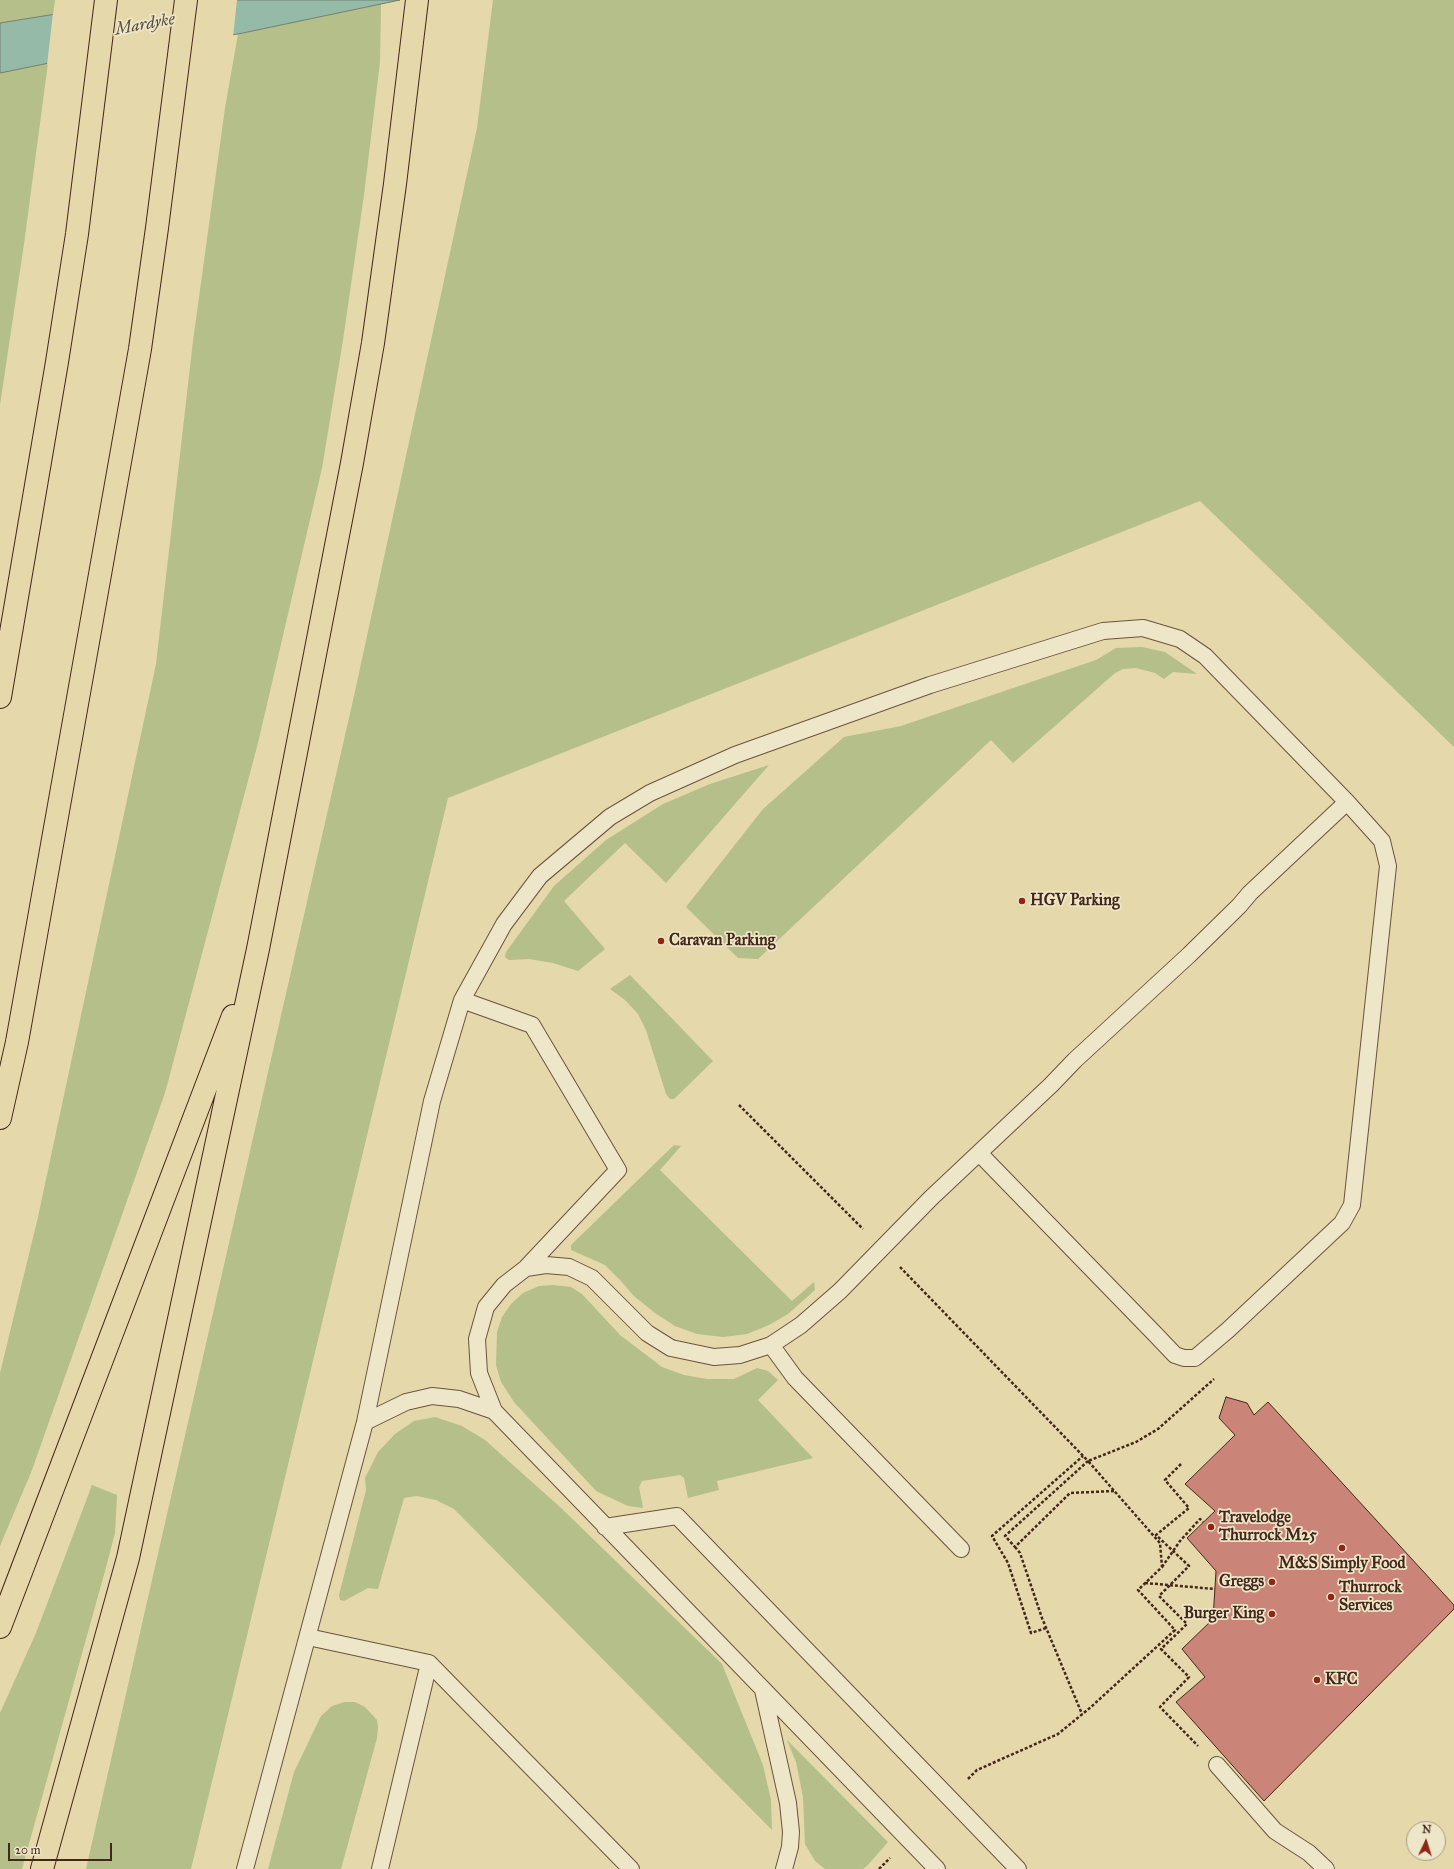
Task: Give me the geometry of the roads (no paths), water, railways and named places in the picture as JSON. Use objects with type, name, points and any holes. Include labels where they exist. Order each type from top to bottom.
[{"type":"highway","points":[[0,697],[58,362],[106,0]]},
{"type":"highway","points":[[0,1118],[17,1042],[140,349],[186,0]]},
{"type":"highway","points":[[42,1869],[128,1558],[258,949],[352,463],[375,328],[395,184],[417,0]]},
{"type":"highway","points":[[0,1627],[258,949]]},
{"type":"lane","points":[[245,1869],[364,1422],[432,1101],[462,1000],[504,924],[540,876],[610,817],[650,793],[735,755],[923,688],[1103,631],[1143,628],[1180,639],[1205,656],[1382,840],[1388,866],[1352,1205],[1342,1223],[1201,1353],[1195,1358],[1184,1358],[1175,1355],[979,1153]]},
{"type":"lane","points":[[526,1268],[546,1265],[569,1267],[592,1278],[647,1333],[671,1348],[714,1357],[740,1355],[771,1345],[801,1325],[840,1292],[882,1248],[1075,1060],[1189,955],[1239,906],[1250,893],[1347,802]]},
{"type":"lane","points":[[462,1000],[532,1025],[618,1170],[526,1268],[504,1285],[486,1307],[477,1339],[480,1373],[494,1411],[937,1869]]},
{"type":"lane","points":[[771,1345],[795,1378],[961,1549]]},
{"type":"lane","points":[[364,1422],[406,1402],[432,1396],[459,1399],[494,1411]]},
{"type":"lane","points":[[605,1527],[676,1516],[950,1797],[1018,1869]]},
{"type":"lane","points":[[308,1636],[429,1663],[631,1869]]},
{"type":"lane","points":[[380,1869],[429,1663]]},
{"type":"lane","points":[[763,1690],[788,1803],[791,1832],[790,1847],[784,1869]]},
{"type":"lane","points":[[1217,1765],[1275,1831],[1309,1853],[1326,1869]]},
{"type":"water","name":"Mardyke","points":[[143,0],[400,0],[238,34],[49,63],[0,73],[0,23]]},
{"type":"place","name":"HGV Parking","points":[[1022,901]]},
{"type":"place","name":"Caravan Parking","points":[[661,941]]},
{"type":"place","name":"Travelodge Thurrock M25","points":[[1211,1527]]},
{"type":"place","name":"M&S Simply Food","points":[[1342,1548]]},
{"type":"place","name":"Greggs","points":[[1272,1582]]},
{"type":"place","name":"Thurrock Services","points":[[1331,1597]]},
{"type":"place","name":"Burger King","points":[[1272,1614]]},
{"type":"place","name":"KFC","points":[[1317,1680]]}]
